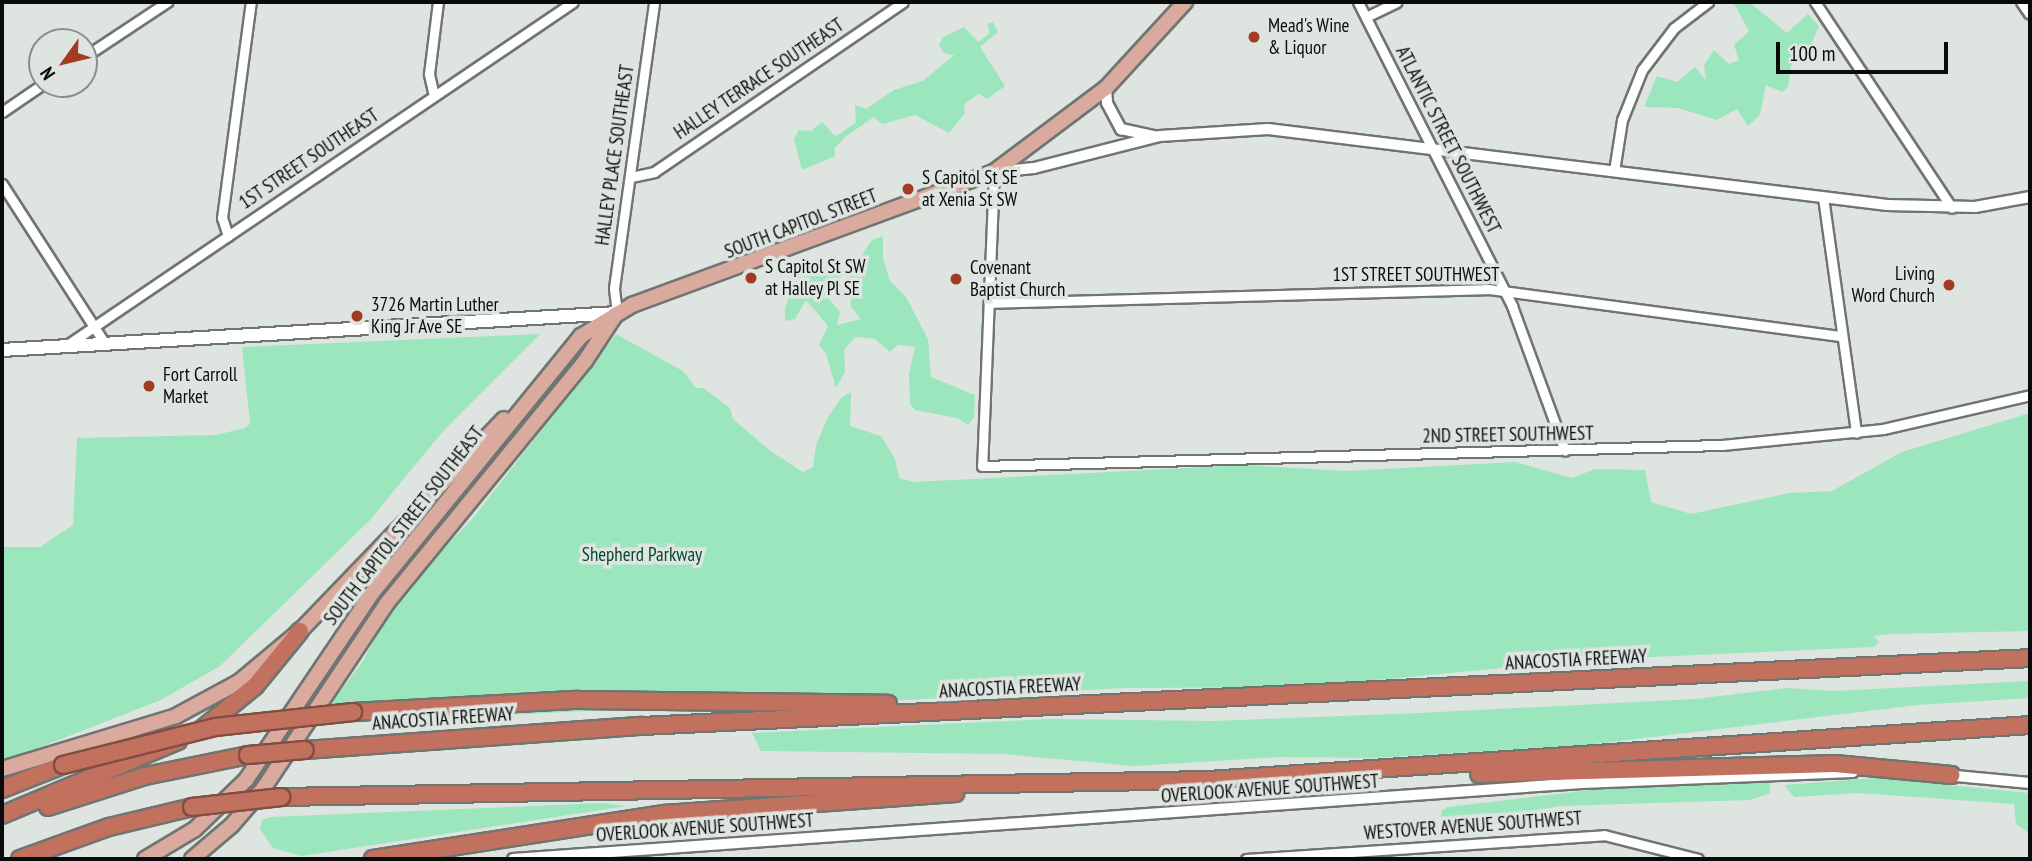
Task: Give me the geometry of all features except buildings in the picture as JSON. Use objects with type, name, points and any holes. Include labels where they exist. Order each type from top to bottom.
[{"type":"highway","points":[[2,815],[206,727],[255,686],[300,631]]},
{"type":"highway","name":"ANACOSTIA FREEWAY","points":[[2,825],[125,781],[248,755],[305,750],[598,729],[2030,658]]},
{"type":"highway","points":[[2,789],[63,765],[215,727],[353,712],[648,699],[939,702],[1016,709]]},
{"type":"highway","points":[[20,859],[109,827],[192,807],[281,797],[999,785],[1396,770],[2030,725]]},
{"type":"highway","points":[[1396,770],[1471,774],[1835,764],[1951,775]]},
{"type":"highway","points":[[373,859],[638,817],[934,797],[999,785]]},
{"type":"main road","name":"SOUTH CAPITOL STREET","points":[[617,313],[994,172],[1106,88],[1185,2]]},
{"type":"main road","points":[[2,350],[617,313]]},
{"type":"main road","points":[[192,859],[232,825],[263,789],[387,603],[592,354],[617,313]]},
{"type":"main road","name":"SOUTH CAPITOL STREET SOUTHEAST","points":[[145,859],[195,829],[246,780],[373,592],[581,336],[617,313]]},
{"type":"main road","points":[[2,769],[194,708],[239,682],[300,631],[495,426],[534,393]]},
{"type":"street","points":[[98,48],[167,2]]},
{"type":"street","points":[[228,236],[222,218],[251,2]]},
{"type":"street","points":[[434,96],[429,74],[439,2]]},
{"type":"street","name":"1ST STREET SOUTHEAST","points":[[66,346],[573,2]]},
{"type":"street","name":"HALLEY PLACE SOUTHEAST","points":[[617,313],[614,288],[654,2]]},
{"type":"street","name":"HALLEY TERRACE SOUTHEAST","points":[[631,177],[654,172],[903,2]]},
{"type":"street","name":"ATLANTIC STREET SOUTHWEST","points":[[1358,2],[1505,292],[1547,392],[1565,451]]},
{"type":"street","points":[[1366,17],[1397,2]]},
{"type":"street","points":[[1614,171],[1622,120],[1642,70],[1674,28],[1708,2]]},
{"type":"street","points":[[1815,2],[1952,208]]},
{"type":"street","points":[[2022,2],[2030,14]]},
{"type":"street","points":[[1106,88],[1107,103],[1121,129],[1160,136]]},
{"type":"street","points":[[2,112],[28,94]]},
{"type":"street","points":[[989,303],[994,172],[1034,168],[1160,136],[1212,129],[1277,129],[1823,197],[1952,208],[2030,197]]},
{"type":"street","points":[[2,184],[96,325],[105,344]]},
{"type":"street","points":[[1823,197],[1856,433]]},
{"type":"street","name":"1ST STREET SOUTHWEST","points":[[989,303],[1505,292],[1841,336]]},
{"type":"street","name":"2ND STREET SOUTHWEST","points":[[989,303],[982,466],[1722,445],[1856,433],[1941,418],[2030,395]]},
{"type":"street","name":"OVERLOOK AVENUE SOUTHWEST","points":[[513,859],[1582,783],[1859,772],[1951,775],[2030,783]]},
{"type":"street","name":"WESTOVER AVENUE SOUTHWEST","points":[[1247,859],[1604,835],[1698,859]]},
{"type":"green space","points":[[1733,2],[1749,2],[1787,33],[1808,14],[1819,26],[1812,42],[1791,65],[1788,87],[1782,92],[1766,85],[1760,115],[1748,126],[1737,109],[1717,120],[1678,108],[1644,107],[1657,76],[1677,82],[1695,67],[1706,80],[1704,65],[1714,50],[1729,64],[1739,60],[1734,45],[1749,31]]},
{"type":"green space","points":[[993,22],[998,32],[980,47],[1005,86],[987,99],[979,94],[964,104],[965,113],[949,133],[915,115],[882,124],[874,117],[845,137],[835,148],[835,156],[802,170],[794,139],[799,130],[811,131],[822,122],[835,136],[840,134],[856,122],[855,105],[866,109],[894,90],[923,81],[954,55],[944,53],[939,45],[943,37],[964,27],[978,42],[990,33],[987,24]]},
{"type":"green space","points":[[883,236],[883,258],[890,281],[906,297],[928,339],[931,377],[975,395],[974,417],[968,425],[957,418],[915,410],[910,404],[909,374],[915,347],[898,345],[890,352],[875,339],[855,337],[844,350],[845,372],[836,388],[826,354],[819,345],[828,326],[806,300],[795,319],[785,321],[785,308],[797,277],[795,269],[808,264],[816,276],[835,269],[841,275],[841,284],[828,286],[824,293],[840,312],[837,325],[861,319],[851,307],[849,274],[872,240]]},
{"type":"green space","points":[[540,334],[444,430],[369,521],[220,666],[161,700],[2,762],[2,547],[40,547],[73,525],[77,438],[216,435],[245,428],[250,424],[242,347]]},
{"type":"green space","name":"Shepherd Parkway","points":[[616,334],[683,371],[696,388],[703,388],[730,408],[733,419],[769,450],[803,472],[813,467],[816,445],[828,417],[841,398],[851,392],[850,426],[881,436],[895,459],[899,478],[913,482],[1246,465],[1346,471],[1515,462],[1572,478],[1595,469],[1645,470],[1651,502],[1691,514],[1789,493],[1832,491],[1902,452],[2030,413],[2030,631],[1891,634],[1874,636],[1879,642],[1874,647],[1585,660],[1303,687],[1124,688],[761,708],[723,704],[329,724],[332,719],[326,710],[363,661],[395,600],[473,518]]},
{"type":"green space","points":[[2030,681],[2030,698],[1918,705],[1586,745],[1375,758],[1280,757],[1134,766],[1003,754],[761,751],[752,733],[1049,719],[1213,721],[1419,713],[1695,699],[1787,688],[1833,691]]},
{"type":"green space","points":[[1876,778],[2030,793],[2030,834],[2016,824],[2014,804],[1859,793],[1794,797],[1784,785]]},
{"type":"green space","points":[[1769,781],[1770,793],[1751,800],[1560,806],[1515,814],[1494,813],[1455,828],[1444,829],[1440,823],[1442,810],[1448,807],[1592,790]]},
{"type":"green space","points":[[603,803],[627,806],[301,856],[273,848],[260,829],[262,820],[270,817]]},
{"type":"place","name":"Mead's Wine & Liquor","points":[[1254,37]]},
{"type":"place","name":"S Capitol St SE at Xenia St SW","points":[[908,189]]},
{"type":"place","name":"S Capitol St SW at Halley Pl SE","points":[[751,278]]},
{"type":"place","name":"Covenant Baptist Church","points":[[956,279]]},
{"type":"place","name":"Living Word Church","points":[[1949,285]]},
{"type":"place","name":"3726 Martin Luther King Jr Ave SE","points":[[357,316]]},
{"type":"place","name":"Fort Carroll Market","points":[[149,386]]}]
